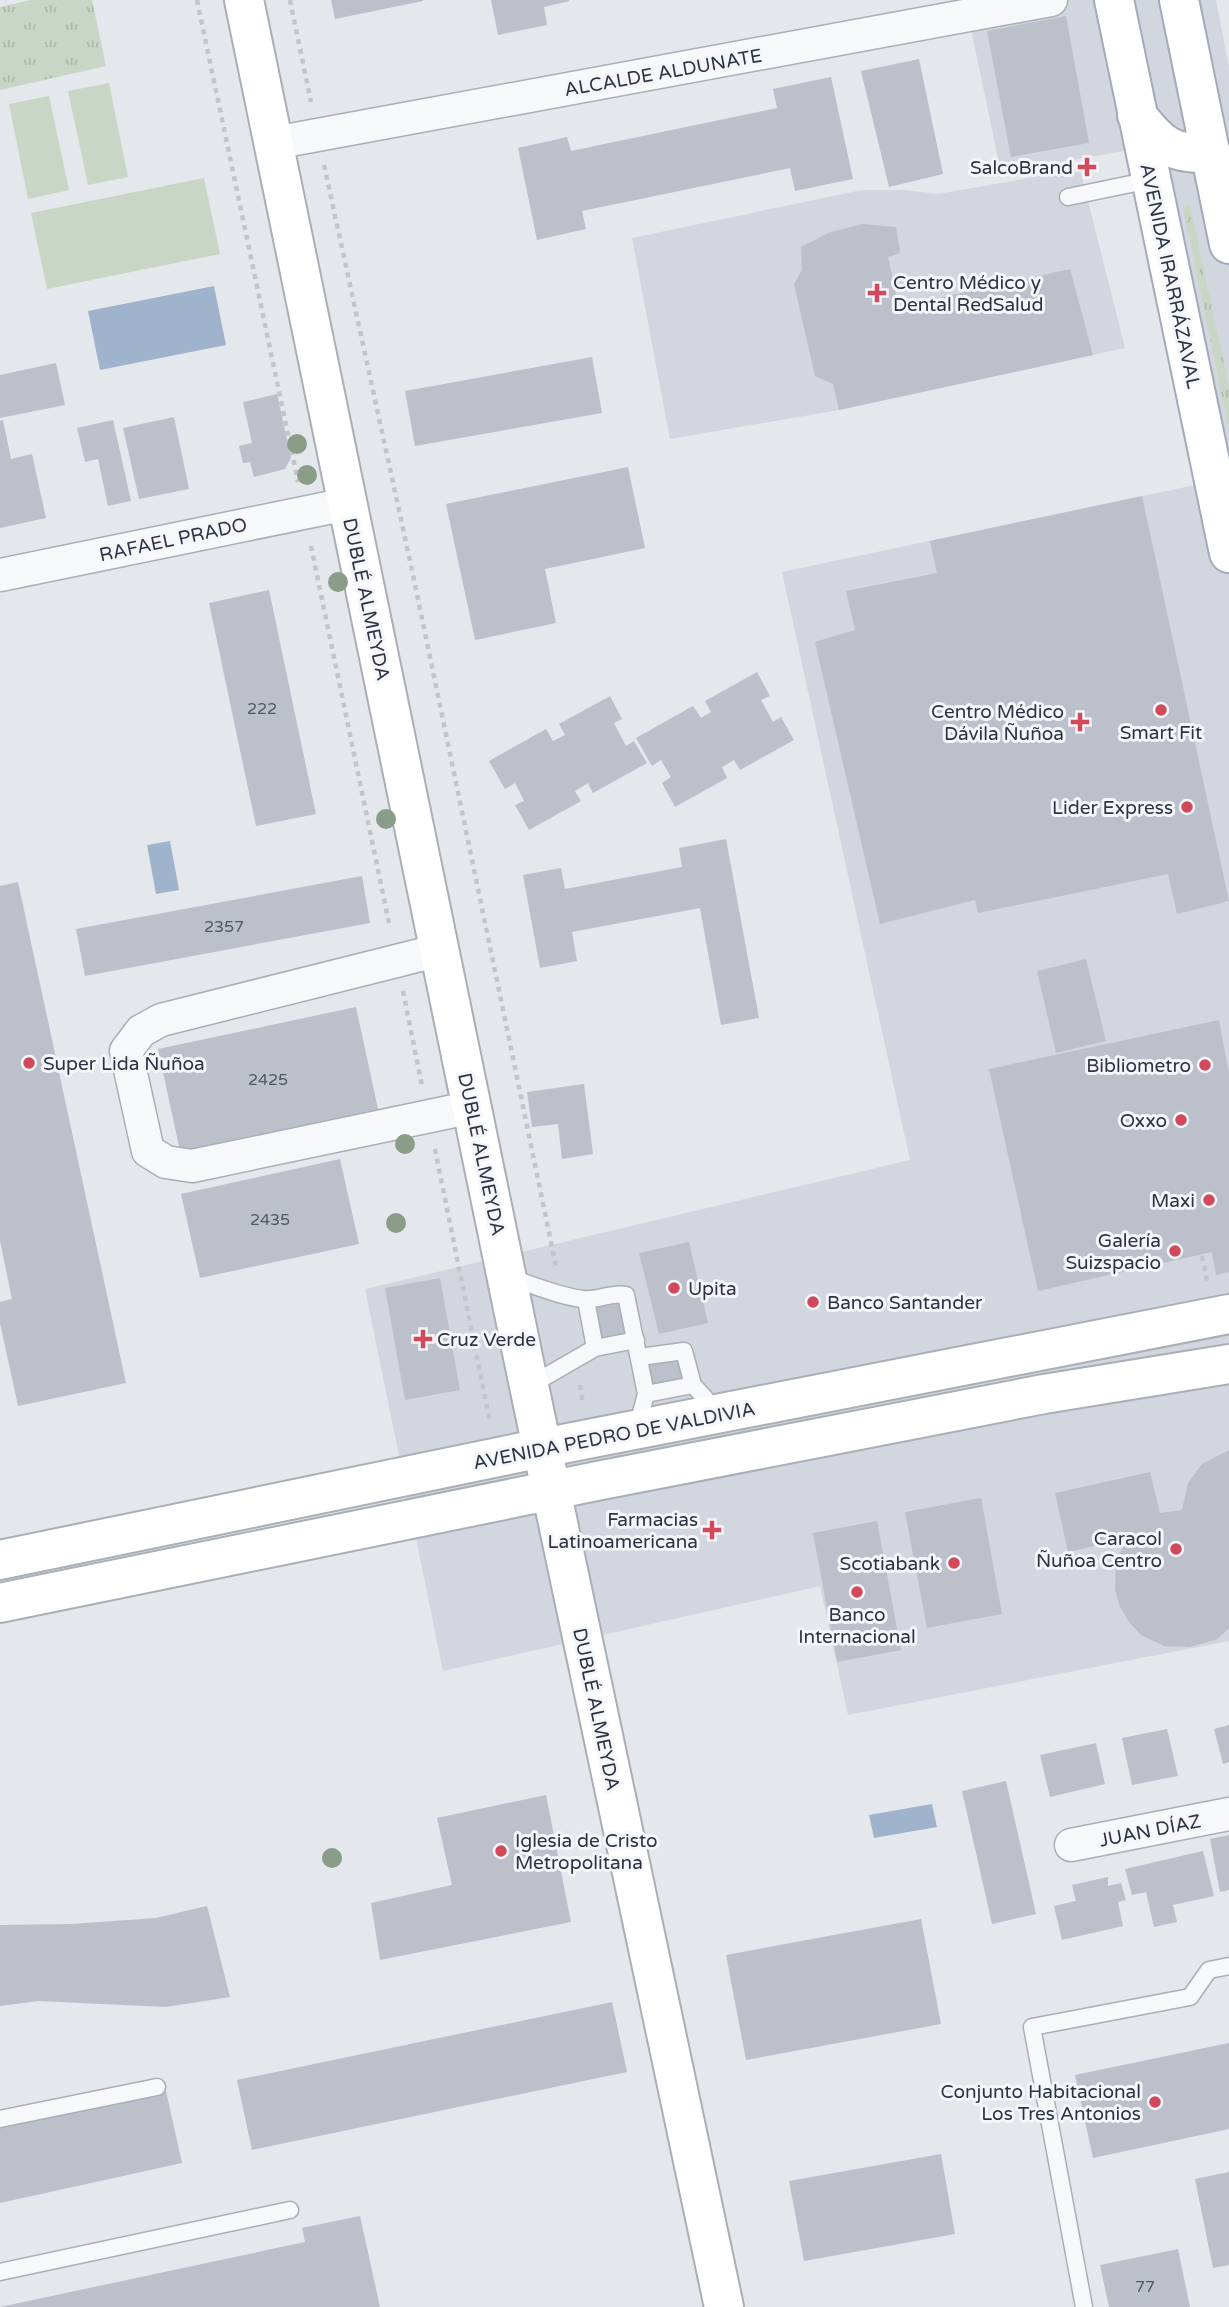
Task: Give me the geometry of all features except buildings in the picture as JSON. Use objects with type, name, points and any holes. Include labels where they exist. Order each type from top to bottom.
[{"type":"main road","name":"DUBLÉ ALMEYDA","points":[[244,0],[529,1386],[724,2307]]},
{"type":"main road","name":"AVENIDA IRARRÁZAVAL","points":[[1114,0],[1229,552]]},
{"type":"main road","points":[[1179,0],[1220,152],[1229,244]]},
{"type":"main road","points":[[1137,115],[1166,146],[1188,154],[1220,152]]},
{"type":"main road","name":"AVENIDA PEDRO DE VALDIVIA","points":[[0,1560],[636,1430],[701,1401],[1218,1299]]},
{"type":"main road","points":[[0,1602],[551,1489],[1044,1394],[1229,1364]]},
{"type":"street","name":"ALCALDE ALDUNATE","points":[[274,144],[1051,0]]},
{"type":"street","name":"RAFAEL PRADO","points":[[0,575],[347,504]]},
{"type":"street","points":[[440,950],[161,1020],[141,1031],[126,1051],[148,1151],[166,1163],[192,1166],[473,1107]]},
{"type":"street","name":"JUAN DÍAZ","points":[[1071,1845],[1229,1814]]},
{"type":"lane","points":[[1068,197],[1150,180]]},
{"type":"lane","points":[[507,1276],[586,1300],[618,1293],[626,1295],[646,1394],[636,1430]]},
{"type":"lane","points":[[586,1300],[595,1348]]},
{"type":"lane","points":[[529,1386],[595,1348],[636,1340]]},
{"type":"lane","points":[[640,1357],[684,1350],[701,1401],[646,1394]]},
{"type":"lane","points":[[1084,2307],[1032,2027],[1190,1997],[1209,1970],[1229,1966]]},
{"type":"lane","points":[[0,2119],[157,2087]]},
{"type":"lane","points":[[0,2272],[290,2210]]},
{"type":"path","points":[[197,0],[498,1458]]},
{"type":"path","points":[[290,0],[412,570],[562,1294]]},
{"type":"path","points":[[1202,1256],[1218,1299]]},
{"type":"path","points":[[575,1359],[589,1439]]},
{"type":"shaded area","points":[[965,0],[1216,0],[1229,67],[1229,1641],[848,1715],[820,1586],[443,1671],[365,1289],[910,1160],[782,572],[1195,485],[1129,150],[1001,173]]},
{"type":"shaded area","name":"Centro Médico y Dental RedSalud","points":[[1080,169],[1125,348],[839,410],[670,439],[632,238],[862,190],[905,190],[938,194]]},
{"type":"green space","points":[[31,0],[92,0],[106,66],[0,90],[0,7]]},
{"type":"green space","points":[[109,83],[128,177],[88,185],[68,91]]},
{"type":"green space","points":[[49,96],[69,190],[28,199],[9,104]]},
{"type":"green space","points":[[204,178],[220,254],[47,289],[31,213]]},
{"type":"green space","points":[[1190,205],[1229,387],[1229,430],[1183,207]]},
{"type":"water","points":[[214,286],[226,345],[100,370],[88,311]]},
{"type":"water","points":[[170,841],[179,890],[156,894],[147,845]]},
{"type":"water","points":[[932,1804],[937,1827],[874,1838],[869,1815]]},
{"type":"place","name":"SalcoBrand","points":[[1087,167]]},
{"type":"place","name":"Centro Médico y Dental RedSalud","points":[[877,293]]},
{"type":"place","name":"Smart Fit","points":[[1161,710]]},
{"type":"place","name":"Centro Médico Dávila Ñuñoa","points":[[1080,722]]},
{"type":"place","name":"Lider Express","points":[[1187,807]]},
{"type":"place","name":"Super Lida Ñuñoa","points":[[29,1063]]},
{"type":"place","name":"Bibliometro","points":[[1205,1065]]},
{"type":"place","name":"Oxxo","points":[[1181,1120]]},
{"type":"place","name":"Maxi","points":[[1209,1200]]},
{"type":"place","name":"Galería Suizspacio","points":[[1175,1251]]},
{"type":"place","name":"Upita","points":[[674,1288]]},
{"type":"place","name":"Banco Santander","points":[[813,1302]]},
{"type":"place","name":"Cruz Verde","points":[[423,1339]]},
{"type":"place","name":"Farmacias Latinoamericana","points":[[712,1530]]},
{"type":"place","name":"Caracol Ñuñoa Centro","points":[[1176,1549]]},
{"type":"place","name":"Scotiabank","points":[[954,1563]]},
{"type":"place","name":"Banco Internacional","points":[[857,1592]]},
{"type":"place","name":"Iglesia de Cristo Metropolitana","points":[[501,1851]]},
{"type":"place","name":"Conjunto Habitacional Los Tres Antonios","points":[[1155,2102]]}]
